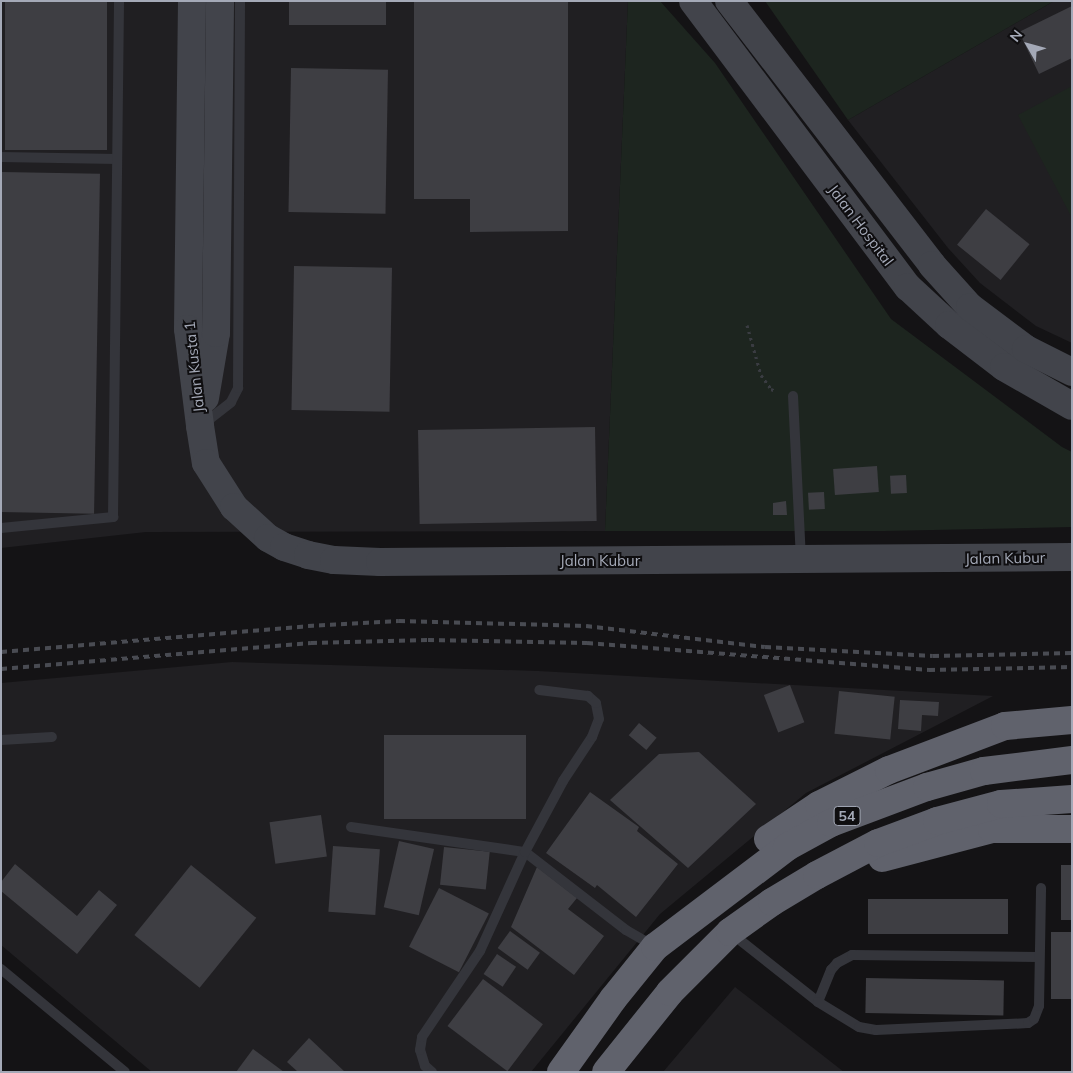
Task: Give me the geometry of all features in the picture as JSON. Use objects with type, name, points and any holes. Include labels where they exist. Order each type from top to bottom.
[{"type":"highway","points":[[655,947],[708,886],[773,835],[819,805],[889,770],[1005,726],[1072,720]]},
{"type":"highway","name":"54","points":[[560,1072],[613,999],[655,947],[786,847],[831,822],[901,796],[984,771],[1072,760]]},
{"type":"highway","name":"54","points":[[606,1072],[670,992],[730,932],[772,902],[817,875],[878,843],[937,821],[1002,804],[1072,799]]},
{"type":"highway","points":[[817,875],[992,829],[1072,829]]},
{"type":"street","name":"Jalan Kusta 1","points":[[192,1],[188,329],[200,426]]},
{"type":"street","name":"Jalan Kusta 1","points":[[200,426],[216,333],[220,1]]},
{"type":"street","name":"Jalan Hospital","points":[[693,1],[908,287],[948,325],[1004,367],[1072,406]]},
{"type":"street","name":"Jalan Hospital","points":[[730,1],[932,265],[970,307],[1026,348],[1072,372]]},
{"type":"street","name":"Jalan Kubur","points":[[200,426],[206,464],[234,507],[268,538],[284,547],[308,555],[334,560],[380,562],[1072,557]]},
{"type":"lane","points":[[1,528],[113,517],[119,1]]},
{"type":"lane","points":[[200,426],[231,402],[238,388],[240,1]]},
{"type":"lane","points":[[1,157],[117,159]]},
{"type":"lane","points":[[793,396],[801,560]]},
{"type":"lane","points":[[432,1072],[425,1066],[420,1050],[422,1037],[480,951],[525,852],[563,781],[592,737],[599,719],[596,703],[588,696],[539,690]]},
{"type":"lane","points":[[1,740],[52,737]]},
{"type":"lane","points":[[351,827],[525,852],[626,930],[655,947]]},
{"type":"lane","points":[[730,932],[818,1002],[859,1027],[876,1030],[1021,1025],[1034,1019],[1038,1013],[1041,888]]},
{"type":"lane","points":[[818,1002],[831,970],[836,963],[852,955],[1038,958]]},
{"type":"lane","points":[[1,969],[125,1072]]},
{"type":"path","points":[[747,325],[755,357],[766,382],[771,389],[793,396]]},
{"type":"shaded area","points":[[1,1],[628,1],[605,531],[146,532],[1,548]]},
{"type":"shaded area","points":[[628,1],[660,1],[715,63],[891,319],[1062,447],[1072,452],[1072,527],[883,531],[605,531]]},
{"type":"shaded area","points":[[765,1],[1054,1],[848,120]]},
{"type":"shaded area","points":[[1054,1],[1072,1],[1072,343],[1036,326],[980,283],[948,248],[848,120]]},
{"type":"shaded area","points":[[1072,86],[1072,218],[1018,115]]},
{"type":"shaded area","points":[[232,662],[538,671],[993,696],[806,793],[660,914],[531,1072],[152,1072],[1,945],[1,683]]},
{"type":"shaded area","points":[[735,987],[844,1072],[663,1072]]},
{"type":"building","points":[[5,1],[107,1],[107,150],[5,150]]},
{"type":"building","points":[[289,1],[386,1],[386,25],[289,25]]},
{"type":"building","points":[[414,1],[568,1],[568,231],[470,232],[470,199],[414,199]]},
{"type":"building","points":[[1072,6],[1072,58],[1039,74],[1019,32]]},
{"type":"building","points":[[291,68],[388,70],[385,214],[288,212]]},
{"type":"building","points":[[2,172],[100,174],[94,514],[1,512]]},
{"type":"building","points":[[986,209],[1030,244],[1001,280],[957,245]]},
{"type":"building","points":[[294,266],[392,268],[389,412],[291,410]]},
{"type":"building","points":[[595,427],[597,521],[420,524],[418,430]]},
{"type":"building","points":[[877,466],[879,492],[835,495],[833,469]]},
{"type":"building","points":[[906,475],[907,493],[891,494],[890,476]]},
{"type":"building","points":[[824,492],[825,509],[809,510],[808,493]]},
{"type":"building","points":[[786,501],[787,515],[773,515],[773,503]]},
{"type":"building","points":[[790,685],[804,722],[778,732],[764,695]]},
{"type":"building","points":[[839,691],[895,697],[890,740],[835,734]]},
{"type":"building","points":[[900,700],[939,702],[938,716],[922,715],[921,731],[898,729]]},
{"type":"building","points":[[639,723],[657,738],[646,750],[629,735]]},
{"type":"building","points":[[384,735],[526,735],[526,819],[384,819]]},
{"type":"building","points":[[699,752],[756,804],[688,868],[610,800],[659,754]]},
{"type":"building","points":[[590,792],[639,827],[637,831],[678,864],[636,917],[597,885],[595,888],[546,853]]},
{"type":"building","points":[[321,815],[327,857],[275,864],[270,822]]},
{"type":"building","points":[[399,841],[434,849],[419,915],[384,907]]},
{"type":"building","points":[[333,846],[380,849],[375,915],[328,912]]},
{"type":"building","points":[[444,847],[490,852],[486,890],[440,885]]},
{"type":"building","points":[[15,864],[77,916],[99,890],[117,905],[77,954],[1,891],[1,882]]},
{"type":"building","points":[[191,865],[256,918],[200,988],[134,935]]},
{"type":"building","points":[[1061,865],[1072,865],[1072,920],[1061,920]]},
{"type":"building","points":[[537,867],[577,898],[568,909],[604,936],[574,975],[511,927]]},
{"type":"building","points":[[439,888],[489,913],[459,972],[409,947]]},
{"type":"building","points":[[868,899],[1008,899],[1008,934],[868,934]]},
{"type":"building","points":[[510,931],[540,953],[528,970],[498,948]]},
{"type":"building","points":[[1051,932],[1072,932],[1072,999],[1051,999]]},
{"type":"building","points":[[497,954],[516,967],[503,987],[484,974]]},
{"type":"building","points":[[866,978],[1004,980],[1003,1015],[865,1013]]},
{"type":"building","points":[[483,979],[543,1024],[507,1071],[447,1026]]},
{"type":"building","points":[[309,1038],[345,1072],[298,1072],[287,1062]]},
{"type":"building","points":[[253,1049],[284,1072],[236,1072]]},
{"type":"railway","points":[[1,652],[308,626],[399,621],[586,626],[765,647],[933,656],[1072,653]]},
{"type":"railway","points":[[1,669],[311,643],[428,640],[587,643],[929,670],[1072,667]]}]
